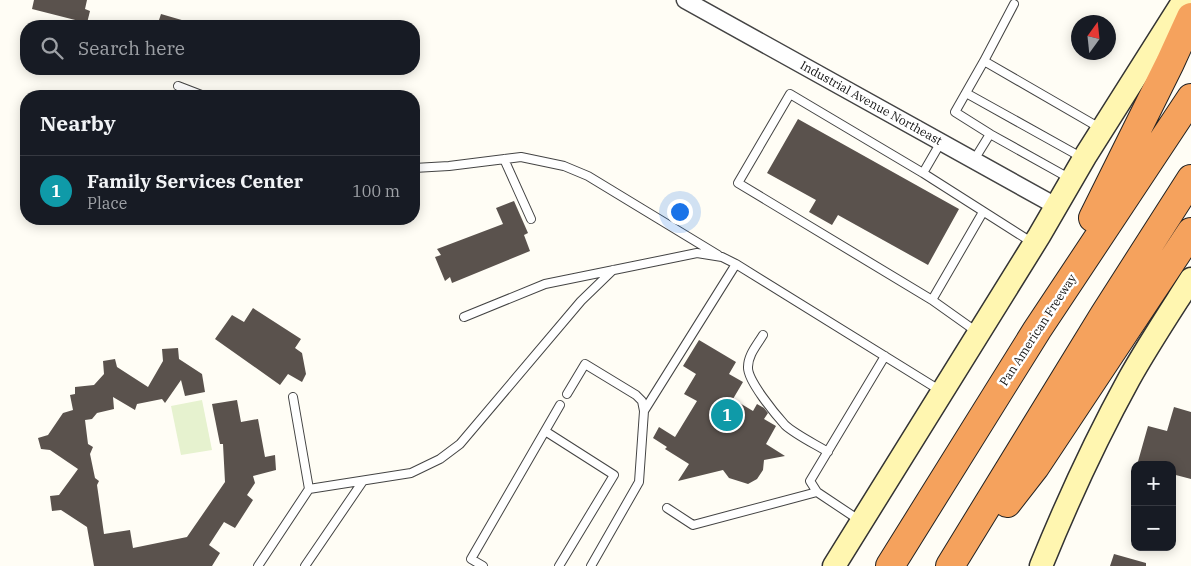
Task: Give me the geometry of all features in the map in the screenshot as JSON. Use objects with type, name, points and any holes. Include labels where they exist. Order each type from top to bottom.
[{"type":"highway","points":[[1037,330],[1191,17]]},
{"type":"highway","name":"Pan American Freeway","points":[[890,566],[1037,330],[1191,98]]},
{"type":"highway","points":[[950,566],[1104,315],[1191,179]]},
{"type":"highway","points":[[959,566],[1035,467],[1191,232]]},
{"type":"main road","points":[[834,566],[1184,0]]},
{"type":"main road","points":[[1042,566],[1057,528],[1096,443],[1124,388],[1191,279]]},
{"type":"street","name":"Industrial Avenue Northeast","points":[[685,0],[1056,206]]},
{"type":"lane","points":[[1014,4],[955,112],[1072,180]]},
{"type":"lane","points":[[984,60],[1103,130]]},
{"type":"lane","points":[[178,86],[188,90]]},
{"type":"lane","points":[[966,93],[1085,160]]},
{"type":"lane","points":[[979,333],[932,300],[738,184],[790,94],[923,173],[1034,244]]},
{"type":"lane","points":[[974,160],[990,134]]},
{"type":"lane","points":[[923,173],[941,142]]},
{"type":"lane","points":[[420,168],[521,157],[564,166],[588,176],[736,264],[943,392]]},
{"type":"lane","points":[[504,159],[531,219]]},
{"type":"lane","points":[[932,300],[983,212]]},
{"type":"lane","points":[[464,317],[545,284],[697,253],[722,257]]},
{"type":"lane","points":[[644,411],[736,264]]},
{"type":"lane","points":[[309,489],[411,473],[440,459],[460,444],[581,301],[613,270]]},
{"type":"lane","points":[[763,335],[751,354],[748,364],[748,372],[757,389],[786,426],[828,452]]},
{"type":"lane","points":[[861,521],[817,492],[810,481],[885,356]]},
{"type":"lane","points":[[567,394],[585,364],[636,394],[642,401],[644,411],[639,482],[591,566]]},
{"type":"lane","points":[[258,566],[309,489],[293,397]]},
{"type":"lane","points":[[483,566],[471,559],[560,405]]},
{"type":"lane","points":[[545,431],[614,475],[559,566]]},
{"type":"lane","points":[[305,566],[363,481]]},
{"type":"lane","points":[[667,508],[692,525],[817,492]]},
{"type":"green space","points":[[202,400],[212,450],[181,455],[171,406]]},
{"type":"building","points":[[34,0],[87,0],[85,9],[90,11],[88,20],[75,20],[32,9]]},
{"type":"building","points":[[161,14],[182,20],[159,20]]},
{"type":"building","points":[[798,119],[959,209],[928,265],[838,215],[832,225],[809,212],[816,200],[767,173]]},
{"type":"building","points":[[514,201],[528,233],[524,235],[530,251],[452,283],[450,277],[445,281],[435,257],[441,255],[437,249],[503,224],[496,208]]},
{"type":"building","points":[[253,308],[301,339],[295,348],[302,353],[306,374],[302,382],[288,374],[280,385],[215,339],[232,315],[244,322]]},
{"type":"building","points":[[699,340],[736,362],[729,374],[743,382],[733,399],[753,411],[757,404],[764,408],[768,413],[764,419],[776,426],[766,444],[785,456],[764,460],[763,470],[757,479],[748,484],[729,478],[723,470],[678,481],[689,464],[665,449],[667,447],[653,438],[659,427],[675,437],[697,401],[684,394],[696,374],[683,366]]},
{"type":"building","points":[[178,348],[179,359],[202,374],[205,392],[185,396],[181,380],[165,403],[162,399],[137,404],[135,410],[113,397],[114,409],[97,413],[92,419],[85,420],[88,444],[93,447],[90,454],[95,478],[99,481],[97,485],[104,534],[130,530],[133,548],[187,537],[225,482],[223,444],[220,444],[212,404],[237,400],[241,422],[258,419],[265,457],[275,455],[276,470],[253,476],[255,483],[247,495],[253,500],[235,528],[224,522],[209,545],[220,553],[212,566],[94,566],[87,527],[61,510],[52,511],[50,496],[59,495],[78,469],[50,450],[41,449],[38,438],[48,435],[63,413],[73,410],[70,395],[75,394],[75,387],[94,385],[104,374],[103,361],[115,359],[117,367],[148,387],[163,361],[162,349]]},
{"type":"building","points":[[1174,407],[1191,412],[1191,479],[1176,475],[1176,461],[1138,461],[1148,426],[1167,431]]},
{"type":"building","points":[[1114,554],[1146,563],[1146,566],[1110,566]]},
{"type":"place","name":"Family Services Center","points":[[727,415]]}]
